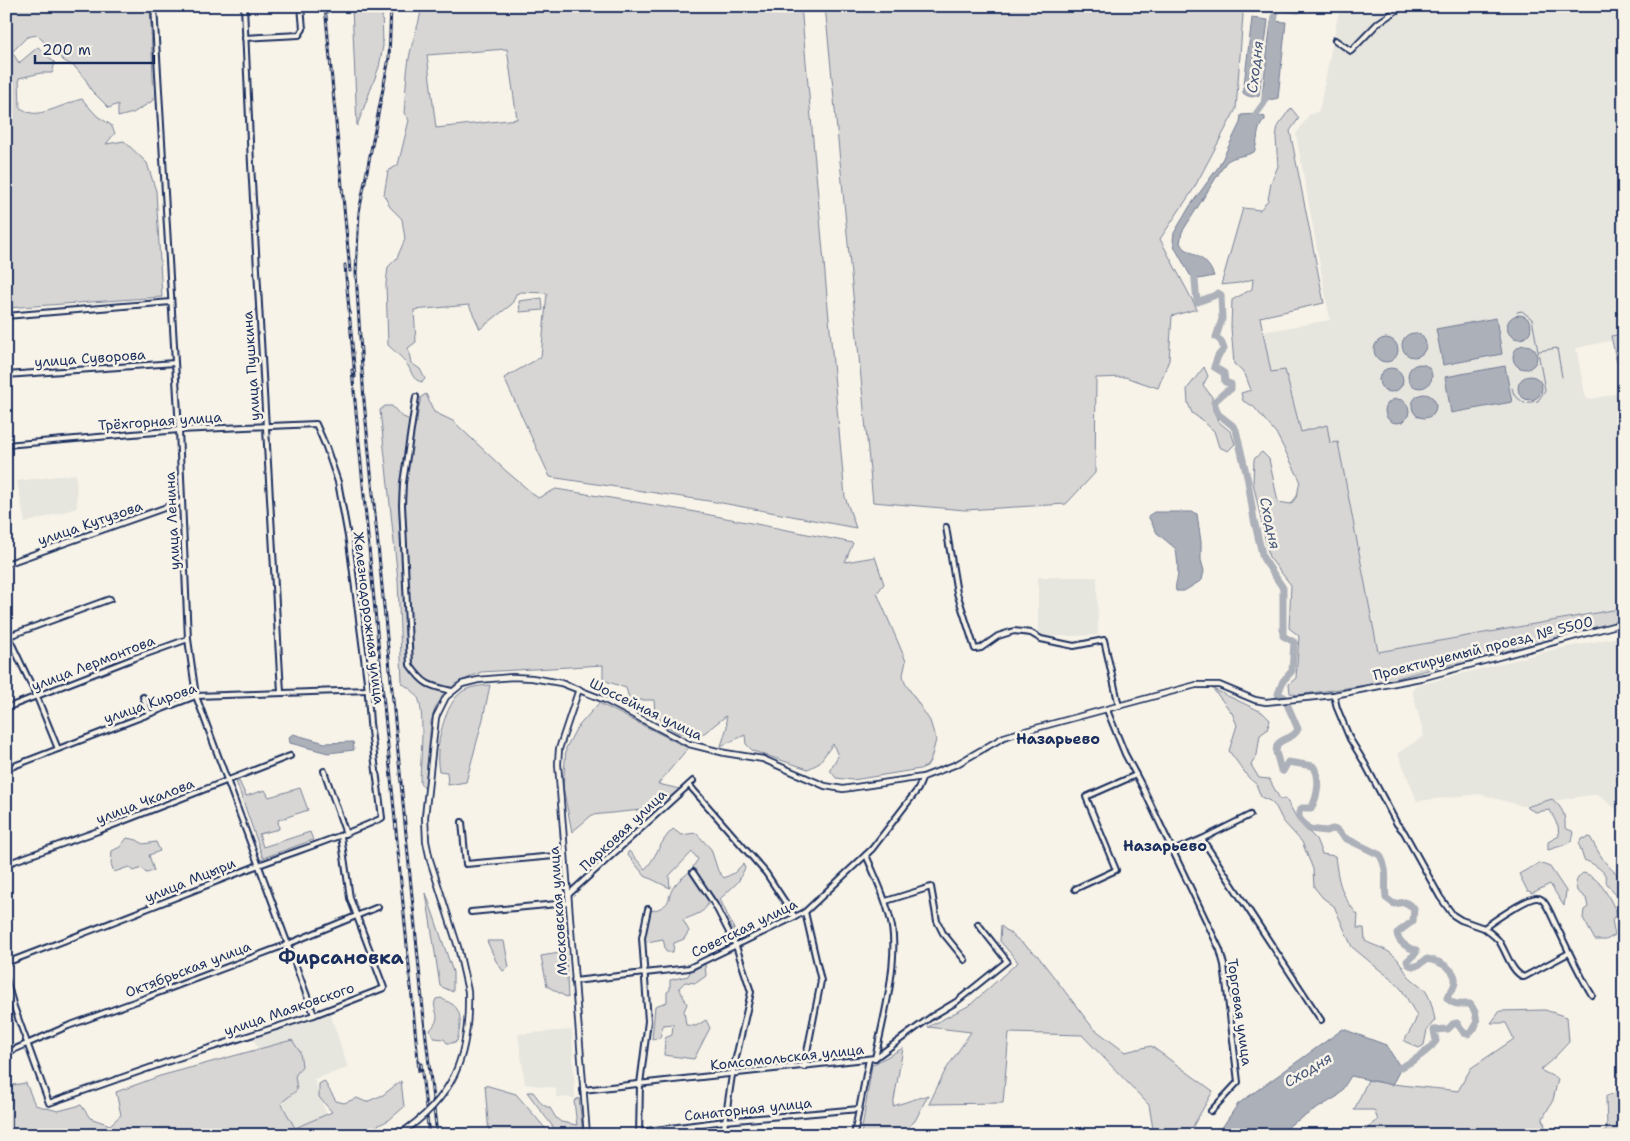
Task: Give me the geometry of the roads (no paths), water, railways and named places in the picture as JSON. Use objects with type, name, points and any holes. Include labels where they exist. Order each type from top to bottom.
[{"type":"main road","points":[[1621,6],[1624,21]]},
{"type":"street","name":"улица Ленина","points":[[154,6],[179,430],[188,639],[196,696],[314,1015]]},
{"type":"street","name":"улица Пушкина","points":[[244,6],[252,192],[281,692]]},
{"type":"street","points":[[245,38],[299,35],[303,29],[302,6]]},
{"type":"street","points":[[1335,40],[1351,51],[1378,22],[1403,6]]},
{"type":"street","points":[[6,316],[171,302]]},
{"type":"street","name":"улица Суворова","points":[[6,375],[175,364]]},
{"type":"street","points":[[416,397],[403,483],[402,505],[410,665],[421,681],[434,687],[452,691]]},
{"type":"street","name":"Трёхгорная улица","points":[[6,445],[179,430],[316,424]]},
{"type":"street","name":"Железнодорожная улица","points":[[316,424],[338,482],[354,576],[382,818]]},
{"type":"street","name":"улица Кутузова","points":[[6,564],[181,502]]},
{"type":"street","points":[[946,527],[957,593],[975,649],[981,648],[998,636],[1014,631],[1031,633],[1041,639],[1074,646],[1104,640],[1118,706]]},
{"type":"street","points":[[7,636],[110,599]]},
{"type":"street","name":"Проектируемый проезд № 5500","points":[[923,776],[968,759],[1004,738],[1196,685],[1219,685],[1255,700],[1266,702],[1282,702],[1334,695],[1431,676],[1624,623]]},
{"type":"street","points":[[6,628],[7,636],[37,697],[58,749]]},
{"type":"street","name":"улица Лермонтова","points":[[6,708],[188,639]]},
{"type":"street","name":"Шоссейная улица","points":[[452,691],[468,682],[512,678],[549,680],[579,689],[604,700],[689,744],[707,750],[763,759],[825,786],[843,790],[923,776]]},
{"type":"street","name":"Московская улица","points":[[579,689],[559,749],[558,764],[587,1135]]},
{"type":"street","name":"улица Кирова","points":[[6,769],[196,696],[368,690]]},
{"type":"street","points":[[398,1135],[426,1114],[440,1100],[450,1084],[466,1042],[469,1017],[468,991],[458,947],[430,860],[426,841],[426,798],[436,717],[446,697],[452,691]]},
{"type":"street","points":[[1334,695],[1350,739],[1440,897],[1454,915],[1461,920],[1484,928],[1498,939],[1515,970],[1524,977],[1569,953]]},
{"type":"street","points":[[143,697],[149,713]]},
{"type":"street","name":"Торговая улица","points":[[1107,710],[1125,754],[1220,950],[1224,965],[1238,1082],[1211,1110]]},
{"type":"street","name":"улица Чкалова","points":[[6,864],[290,756]]},
{"type":"street","points":[[324,770],[346,834]]},
{"type":"street","name":"Советская улица","points":[[574,981],[689,968],[805,912],[872,849],[918,789],[923,776]]},
{"type":"street","points":[[1075,889],[1116,870],[1086,797],[1136,776]]},
{"type":"street","name":"Парковая улица","points":[[568,895],[693,781]]},
{"type":"street","points":[[689,785],[766,873],[796,916]]},
{"type":"street","points":[[1173,851],[1250,815]]},
{"type":"street","name":"улица Мцыри","points":[[6,963],[259,865],[341,836],[382,818]]},
{"type":"street","points":[[462,822],[466,864],[565,855]]},
{"type":"street","name":"улица Маяковского","points":[[29,1043],[50,1103],[179,1058],[314,1015],[384,988],[350,898],[341,836]]},
{"type":"street","points":[[1202,839],[1321,1020]]},
{"type":"street","points":[[866,855],[886,902],[892,928],[893,964],[875,1058]]},
{"type":"street","points":[[693,872],[715,905],[736,946],[751,992],[732,1075],[723,1135]]},
{"type":"street","points":[[886,902],[931,887],[937,920],[943,933],[965,960]]},
{"type":"street","points":[[1484,928],[1498,917],[1527,902],[1540,898],[1543,900],[1592,995]]},
{"type":"street","points":[[471,912],[568,903]]},
{"type":"street","name":"Октябрьская улица","points":[[6,1053],[76,1023],[148,998],[154,994],[288,944],[378,907]]},
{"type":"street","points":[[639,1133],[640,1084],[648,1021],[643,974],[642,938],[648,909]]},
{"type":"street","points":[[804,1067],[821,981],[805,912]]},
{"type":"street","name":"Комсомольская улица","points":[[582,1090],[875,1058],[931,1017],[956,1002],[1006,962],[978,924]]},
{"type":"street","points":[[6,979],[14,1007],[29,1043]]},
{"type":"street","points":[[854,1135],[868,1059]]},
{"type":"street","name":"Санаторная улица","points":[[639,1133],[725,1121],[859,1109]]},
{"type":"water","points":[[1252,18],[1268,20],[1259,95],[1253,97],[1243,93]]},
{"type":"water","points":[[1271,21],[1286,22],[1278,98],[1272,99],[1262,96]]},
{"type":"water","points":[[1255,114],[1265,117],[1265,120],[1258,131],[1254,152],[1226,162],[1182,232],[1180,243],[1204,261],[1214,276],[1199,279],[1190,275],[1175,248],[1174,233],[1190,206],[1219,166],[1240,123],[1241,115]]},
{"type":"water","points":[[1519,315],[1524,316],[1530,322],[1530,332],[1524,338],[1519,339],[1514,338],[1508,332],[1507,327],[1508,322],[1514,316]]},
{"type":"water","points":[[1496,318],[1502,354],[1443,365],[1436,329]]},
{"type":"water","points":[[1414,333],[1419,334],[1425,340],[1425,350],[1419,356],[1414,357],[1409,356],[1403,350],[1402,345],[1403,340],[1409,334]]},
{"type":"water","points":[[1386,338],[1391,339],[1397,345],[1397,355],[1391,361],[1386,362],[1381,361],[1375,355],[1374,350],[1375,345],[1381,339]]},
{"type":"water","points":[[1525,345],[1530,346],[1536,352],[1536,362],[1530,368],[1525,369],[1520,368],[1514,362],[1513,357],[1514,352],[1520,346]]},
{"type":"water","points":[[1420,364],[1425,365],[1431,371],[1431,381],[1425,387],[1420,388],[1415,387],[1409,381],[1408,376],[1409,371],[1415,365]]},
{"type":"water","points":[[1505,366],[1512,402],[1451,413],[1445,377]]},
{"type":"water","points":[[1391,368],[1396,369],[1402,375],[1402,385],[1396,391],[1391,392],[1386,391],[1380,385],[1379,380],[1380,375],[1386,369]]},
{"type":"water","points":[[1530,376],[1535,377],[1541,383],[1541,393],[1535,399],[1530,400],[1525,399],[1519,393],[1518,388],[1519,383],[1525,377]]},
{"type":"water","points":[[1424,394],[1429,395],[1435,401],[1435,411],[1429,417],[1424,418],[1419,417],[1413,411],[1412,406],[1413,401],[1419,395]]},
{"type":"water","points":[[1397,399],[1402,400],[1408,406],[1408,416],[1402,422],[1397,423],[1392,422],[1386,416],[1385,411],[1386,406],[1392,400]]},
{"type":"water","points":[[1154,512],[1192,512],[1197,514],[1201,542],[1201,560],[1204,571],[1202,580],[1184,591],[1176,591],[1178,564],[1176,549],[1157,533],[1148,516]]},
{"type":"water","points":[[293,734],[325,743],[353,742],[354,750],[328,753],[290,743],[289,737]]},
{"type":"water","points":[[1343,1029],[1386,1045],[1401,1068],[1392,1085],[1351,1076],[1338,1096],[1290,1125],[1284,1135],[1217,1135],[1238,1104]]},
{"type":"waterway","points":[[1262,6],[1298,10],[1304,6]]},
{"type":"waterway","name":"Сходня","points":[[1273,30],[1276,8]]},
{"type":"waterway","name":"Сходня","points":[[1251,121],[1264,103],[1266,91]]},
{"type":"waterway","name":"Сходня","points":[[1194,270],[1197,302],[1218,293],[1221,295],[1222,319],[1216,337],[1221,341],[1224,349],[1218,356],[1214,367],[1224,373],[1225,382],[1231,384],[1231,389],[1214,402],[1218,414],[1236,430],[1263,558],[1283,588],[1283,636],[1294,642],[1292,671],[1283,681],[1278,694],[1284,697],[1298,729],[1294,735],[1279,742],[1276,752],[1281,770],[1283,771],[1288,762],[1313,766],[1317,775],[1318,787],[1311,808],[1302,808],[1299,812],[1299,818],[1309,829],[1337,830],[1345,838],[1380,855],[1385,871],[1386,898],[1394,904],[1405,902],[1414,908],[1413,921],[1397,933],[1399,939],[1404,944],[1416,950],[1416,953],[1407,961],[1408,964],[1416,966],[1427,959],[1438,962],[1448,968],[1455,977],[1455,982],[1447,998],[1455,1003],[1470,1004],[1475,1012],[1476,1024],[1468,1034],[1464,1033],[1457,1023],[1448,1029],[1434,1030],[1436,1041],[1428,1050],[1394,1070]]},
{"type":"waterway","points":[[1512,388],[1514,395],[1524,403],[1538,401],[1545,390],[1532,319],[1522,311],[1517,312]]},
{"type":"waterway","points":[[1539,351],[1557,348],[1562,377]]},
{"type":"railway","points":[[325,6],[350,271]]},
{"type":"railway","points":[[391,6],[389,58],[359,212],[356,273],[364,401],[424,1020],[437,1135]]},
{"type":"railway","points":[[345,265],[355,377]]},
{"type":"railway","points":[[352,370],[419,1071]]},
{"type":"railway","points":[[421,1064],[429,1135]]},
{"type":"district","name":"Назарьево","points":[[1058,739]]},
{"type":"district","name":"Назарьево","points":[[1165,846]]},
{"type":"district","name":"Фирсановка","points":[[341,957]]}]
